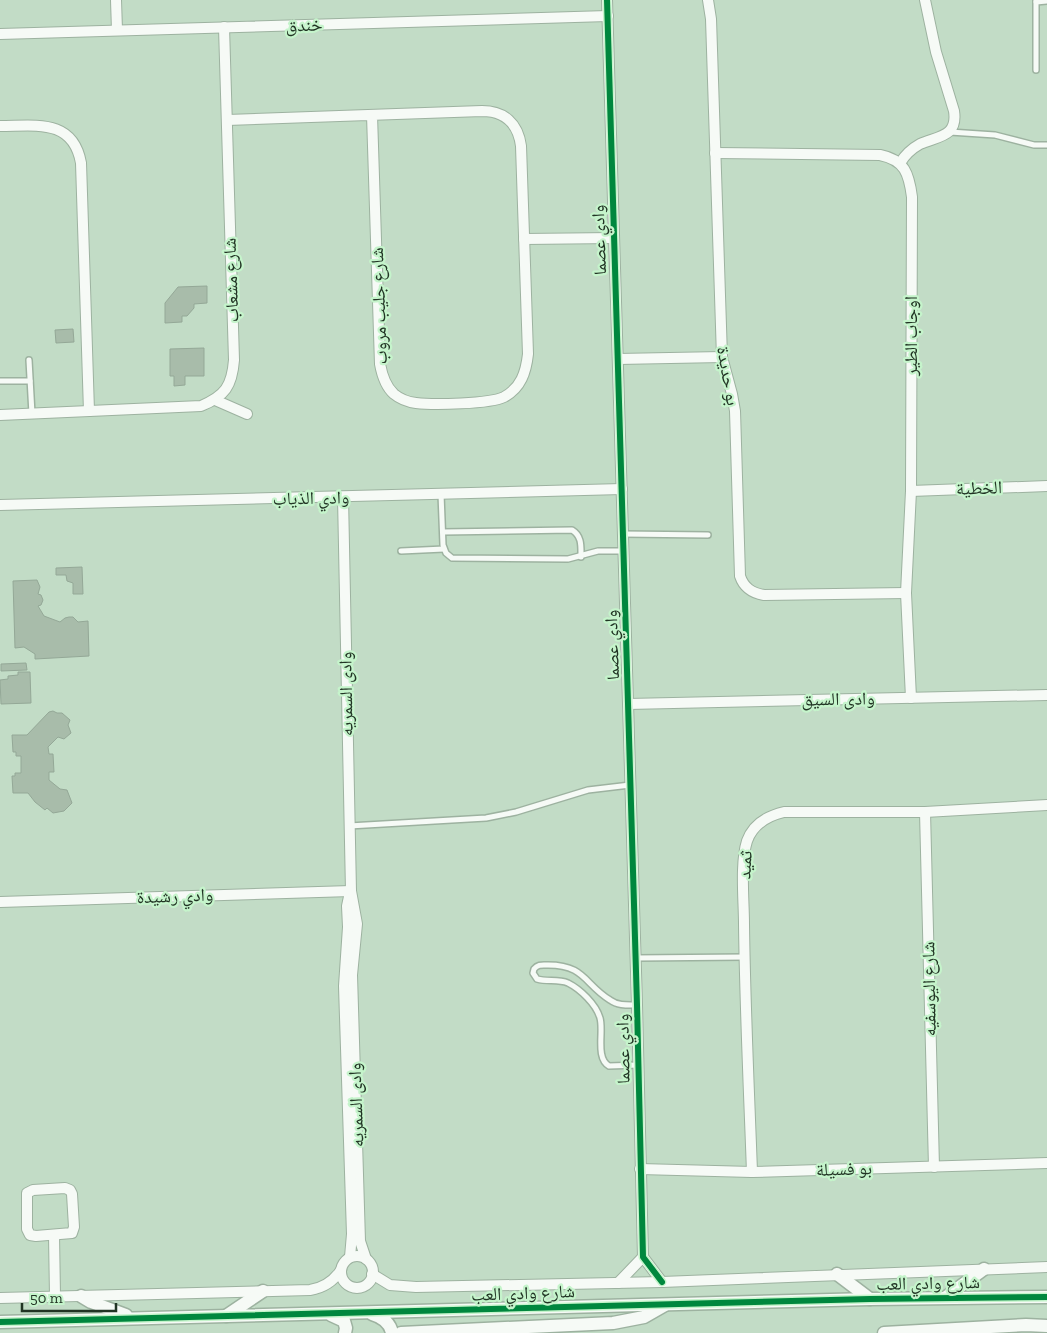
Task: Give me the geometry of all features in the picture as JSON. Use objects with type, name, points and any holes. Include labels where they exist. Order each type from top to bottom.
[{"type":"street","points":[[116,0],[117,30]]},
{"type":"street","name":"وادي عصما","points":[[607,0],[643,1257]]},
{"type":"street","name":"بو حديدة","points":[[708,0],[711,19],[722,358],[735,411],[739,570],[742,581],[745,587],[755,594],[764,595],[906,593]]},
{"type":"street","points":[[715,154],[870,154],[892,158],[900,163],[915,147],[949,132],[955,121],[954,111],[936,52],[925,0]]},
{"type":"street","name":"خندق","points":[[0,34],[608,16]]},
{"type":"street","name":"شارع مشعاب","points":[[215,400],[226,389],[233,376],[234,360],[224,27]]},
{"type":"street","name":"شارع جليب مروب","points":[[227,120],[372,115],[492,111],[501,114],[509,120],[516,127],[520,136],[521,146],[528,354],[527,367],[522,378],[515,389],[506,396],[494,401],[482,402],[416,403],[394,394],[386,386],[380,364],[372,115]]},
{"type":"street","points":[[0,126],[51,126],[69,136],[79,153],[81,163],[89,411]]},
{"type":"street","name":"اوجاب الطير","points":[[900,163],[908,177],[912,197],[911,491],[906,593],[911,698]]},
{"type":"street","points":[[524,239],[614,238]]},
{"type":"street","points":[[618,359],[722,358]]},
{"type":"street","points":[[0,415],[201,406],[215,400],[247,414]]},
{"type":"street","name":"الخطية","points":[[911,491],[1047,486]]},
{"type":"street","name":"وادي الذياب","points":[[0,505],[622,489]]},
{"type":"street","name":"وادى السمريه","points":[[343,497],[351,891],[357,924],[352,975],[360,1241],[366,1259]]},
{"type":"street","name":"وادى السيق","points":[[628,704],[1047,694]]},
{"type":"street","name":"ثميد","points":[[752,1172],[744,957],[745,850],[750,834],[762,820],[784,812],[925,812],[1047,805]]},
{"type":"street","name":"شارع اليوسفيه","points":[[925,812],[934,1167]]},
{"type":"street","name":"وادى السمريه","points":[[350,1257],[352,1234],[344,986],[348,927],[347,906],[351,891]]},
{"type":"street","name":"وادي رشيدة","points":[[0,902],[351,891]]},
{"type":"street","name":"بو فسيلة","points":[[640,1169],[752,1172],[1047,1162]]},
{"type":"street","points":[[65,1188],[72,1192],[74,1230],[70,1234],[54,1235],[33,1236],[28,1232],[26,1196],[31,1190],[65,1188]]},
{"type":"street","points":[[54,1235],[55,1296]]},
{"type":"street","points":[[0,1298],[318,1289],[331,1282],[341,1270],[346,1260],[356,1256],[366,1259],[372,1268],[372,1274],[368,1283],[358,1288],[347,1285],[341,1276],[341,1270]]},
{"type":"street","points":[[618,1283],[643,1257],[662,1282]]},
{"type":"street","points":[[372,1274],[390,1284],[406,1288],[662,1282],[1047,1267]]},
{"type":"street","points":[[946,1297],[984,1269]]},
{"type":"street","points":[[837,1274],[870,1299]]},
{"type":"street","points":[[225,1317],[263,1291]]},
{"type":"street","points":[[81,1296],[91,1302],[133,1318]]},
{"type":"street","name":"شارع وادي العب","points":[[0,1322],[946,1297],[1047,1297]]},
{"type":"street","points":[[401,1333],[613,1323],[644,1317],[668,1304]]},
{"type":"street","points":[[368,1313],[380,1316],[385,1320],[392,1333]]},
{"type":"street","points":[[328,1314],[344,1321],[345,1333]]},
{"type":"street","points":[[884,1333],[1028,1329],[1047,1326]]},
{"type":"lane","points":[[1036,70],[1036,1],[1047,1]]},
{"type":"lane","points":[[949,132],[995,135],[1034,145],[1047,145]]},
{"type":"lane","points":[[30,360],[32,414]]},
{"type":"lane","points":[[0,381],[30,381]]},
{"type":"lane","points":[[441,493],[444,549],[449,556],[456,559],[568,559],[598,552],[624,551]]},
{"type":"lane","points":[[443,532],[568,529],[576,532],[578,535],[581,557]]},
{"type":"lane","points":[[623,534],[708,535]]},
{"type":"lane","points":[[401,551],[444,549]]},
{"type":"lane","points":[[349,826],[486,818],[516,812],[582,791],[630,785]]},
{"type":"lane","points":[[635,958],[744,957]]},
{"type":"lane","points":[[637,1005],[622,1005],[610,1000],[580,973],[568,967],[540,965],[534,969],[533,973],[536,979],[568,984],[596,1009],[601,1025],[602,1056],[606,1064],[609,1066],[639,1065]]},
{"type":"building","points":[[207,286],[207,303],[194,304],[194,308],[187,316],[182,316],[182,322],[165,323],[165,303],[178,287]]},
{"type":"building","points":[[73,329],[74,342],[56,343],[55,330]]},
{"type":"building","points":[[204,348],[204,376],[185,376],[185,385],[174,386],[174,376],[170,376],[170,349]]},
{"type":"building","points":[[82,567],[83,594],[73,594],[73,583],[67,581],[66,575],[56,575],[56,568]]},
{"type":"building","points":[[37,580],[40,587],[38,594],[41,595],[43,600],[41,605],[38,606],[44,616],[60,622],[69,617],[73,617],[78,622],[88,621],[89,656],[35,659],[35,654],[24,647],[15,648],[13,581]]},
{"type":"building","points":[[26,663],[27,670],[1,671],[1,664]]},
{"type":"building","points":[[18,672],[30,672],[31,703],[1,704],[0,680],[8,679],[8,676],[18,675]]},
{"type":"building","points":[[49,712],[62,713],[70,720],[68,725],[71,733],[64,739],[58,737],[48,747],[49,754],[53,754],[54,772],[49,772],[49,780],[60,789],[67,790],[72,803],[64,811],[53,813],[47,808],[45,810],[35,802],[28,793],[13,793],[12,776],[15,776],[15,773],[21,773],[21,756],[16,756],[16,752],[13,752],[12,735],[27,735]]},
{"type":"cycle path","points":[[607,0],[643,1257],[662,1282]]},
{"type":"cycle path","points":[[0,1322],[870,1299],[1047,1297]]}]
